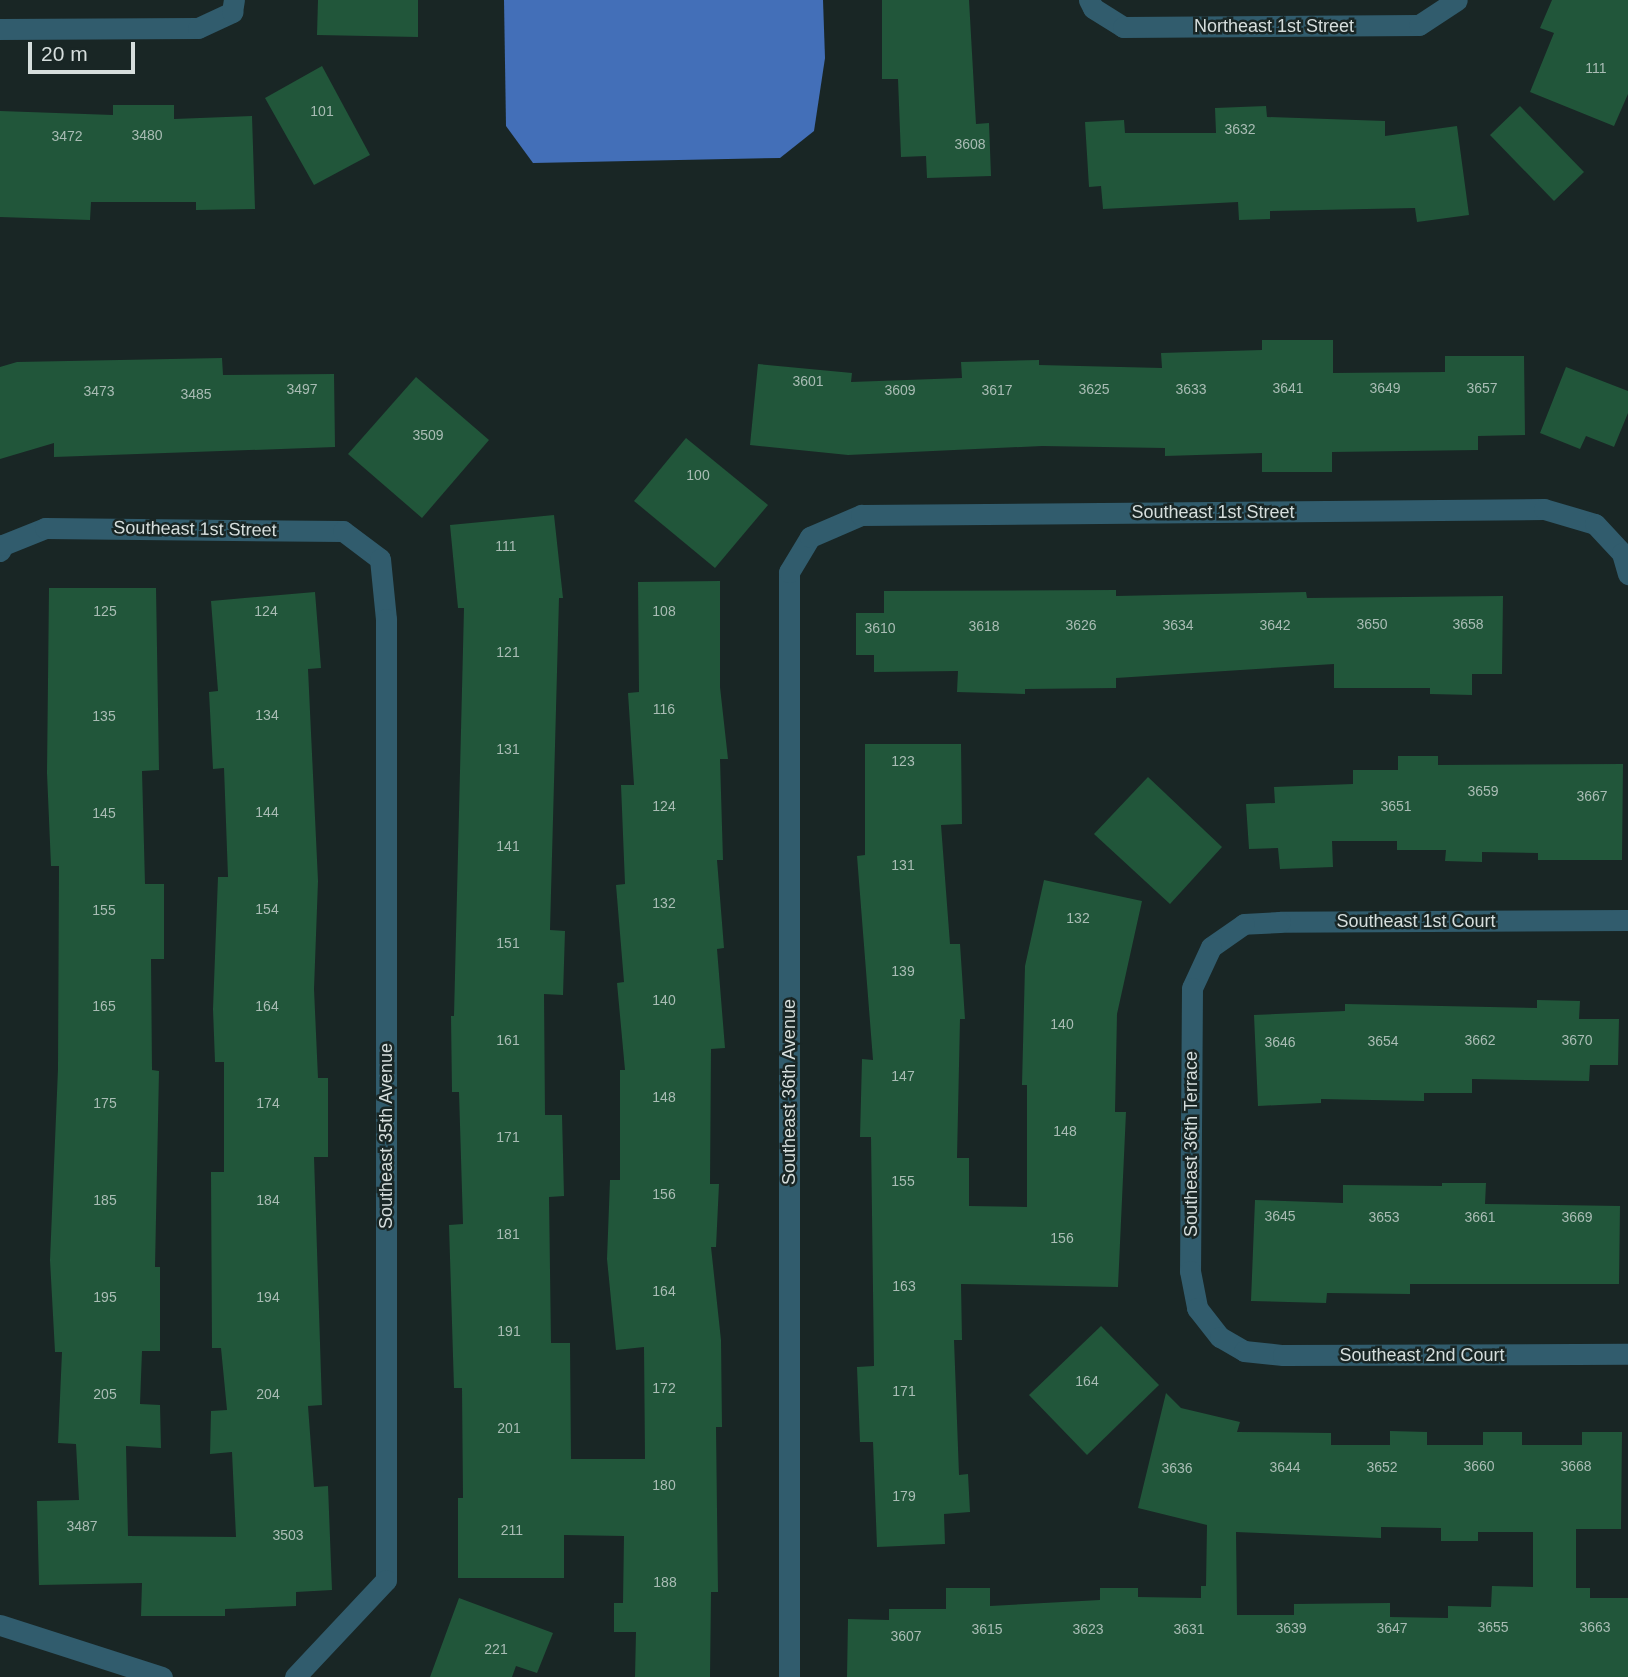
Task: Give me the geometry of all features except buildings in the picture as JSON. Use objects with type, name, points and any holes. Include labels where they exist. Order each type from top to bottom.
[{"type":"street","name":"Northeast 1st Street","points":[[1091,4],[1123,27],[1419,25],[1456,2]]},
{"type":"street","points":[[0,29],[198,28],[233,6]]},
{"type":"street","name":"Southeast 1st Street","points":[[831,525],[861,515],[1544,509],[1595,524],[1622,553],[1628,574]]},
{"type":"street","name":"Southeast 36th Avenue","points":[[789,1677],[789,572],[810,537],[831,525]]},
{"type":"street","name":"Southeast 1st Street","points":[[1,548],[46,528],[343,531],[380,559]]},
{"type":"street","name":"Southeast 35th Avenue","points":[[295,1677],[386,1580],[386,619],[380,559]]},
{"type":"street","name":"Southeast 1st Court","points":[[1211,947],[1244,924],[1628,920]]},
{"type":"street","name":"Southeast 36th Terrace","points":[[1211,947],[1192,988],[1190,1271],[1197,1308],[1220,1337]]},
{"type":"street","name":"Southeast 2nd Court","points":[[1220,1337],[1244,1351],[1283,1356],[1628,1354]]},
{"type":"street","points":[[0,1625],[162,1677]]},
{"type":"water","points":[[504,0],[823,0],[825,58],[814,131],[780,158],[533,163],[506,126]]}]
